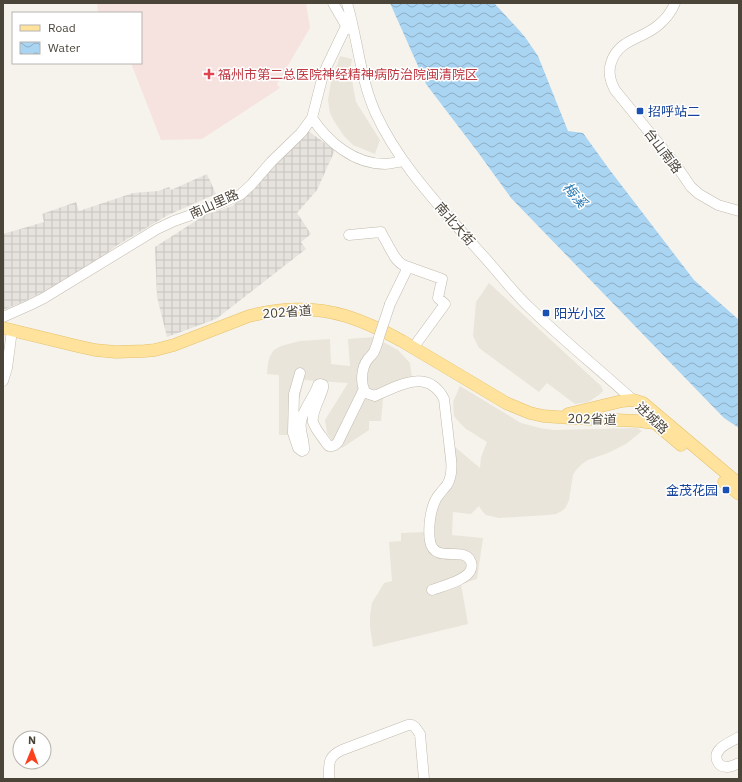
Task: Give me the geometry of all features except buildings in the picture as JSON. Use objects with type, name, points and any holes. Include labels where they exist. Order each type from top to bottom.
[{"type":"main road","name":"202省道","points":[[7,329],[96,350],[116,352],[145,351],[174,345],[249,316],[278,310],[307,309],[332,312],[353,318],[384,332],[414,348],[506,403],[530,413],[555,417],[654,423]]},
{"type":"main road","name":"202省道","points":[[555,417],[606,404],[633,400]]},
{"type":"main road","name":"进城路","points":[[633,400],[654,423],[739,494]]},
{"type":"main road","name":"进城路","points":[[633,400],[643,403],[739,484]]},
{"type":"street","points":[[333,3],[348,21]]},
{"type":"street","points":[[347,3],[348,21]]},
{"type":"street","name":"台山南路","points":[[675,3],[668,15],[655,28],[619,48],[613,57],[609,69],[612,84],[615,90],[676,165],[691,188],[718,205],[739,212]]},
{"type":"street","name":"南北大街","points":[[348,21],[355,38],[364,78],[372,104],[381,124],[414,175],[515,293],[568,344],[633,400]]},
{"type":"street","name":"南山里路","points":[[3,317],[44,298],[156,229],[240,195],[301,133],[312,118],[327,66],[348,21]]},
{"type":"street","points":[[312,118],[318,128],[327,137],[352,156],[364,161],[379,164],[403,160]]},
{"type":"street","points":[[349,235],[380,232],[398,262],[442,279],[438,298],[445,304],[414,348]]},
{"type":"street","points":[[408,267],[390,304],[374,352],[365,364],[362,384],[366,393],[375,396],[403,384],[411,382],[425,382],[430,383],[441,392],[444,399],[452,467],[448,484],[440,493],[431,512],[431,544],[433,549],[438,552],[466,556],[471,562],[472,567],[467,576],[432,590]]},
{"type":"street","points":[[3,381],[7,368],[7,329]]},
{"type":"street","points":[[300,373],[294,394],[293,433],[298,448],[302,451],[304,450],[304,447],[300,423],[302,415],[318,385],[320,384],[323,388],[314,412],[313,421],[314,425],[329,446],[335,445],[342,436],[364,390]]},
{"type":"street","points":[[329,779],[331,757],[334,754],[408,725],[412,725],[420,734],[424,779]]},
{"type":"street","points":[[739,737],[722,746],[716,757],[719,764],[723,766],[732,766],[739,763]]},
{"type":"shaded area","name":"福州市第二总医院神经精神病防治院闽清院区","points":[[97,3],[306,3],[310,28],[277,84],[280,88],[202,139],[161,140],[131,64],[142,64],[142,12],[98,12]]},
{"type":"shaded area","points":[[340,56],[352,59],[350,70],[356,102],[380,140],[375,154],[353,145],[344,136],[330,113],[328,100],[331,81]]},
{"type":"shaded area","points":[[308,131],[335,150],[317,190],[297,213],[311,234],[301,242],[306,249],[216,319],[167,337],[157,297],[155,247],[205,215],[232,206],[242,199]]},
{"type":"shaded area","points":[[207,174],[216,194],[168,215],[116,246],[81,273],[23,302],[3,310],[3,234],[44,222],[42,214],[76,202],[79,211],[133,193],[158,191],[169,187],[171,190]]},
{"type":"shaded area","points":[[489,283],[601,386],[603,391],[588,402],[575,404],[547,383],[539,392],[479,348],[473,336],[476,302]]},
{"type":"shaded area","points":[[374,337],[398,350],[410,363],[413,386],[386,396],[383,399],[381,421],[369,421],[369,430],[342,448],[332,440],[327,433],[325,420],[348,383],[304,380],[298,405],[295,435],[279,435],[279,375],[267,374],[270,356],[274,350],[281,346],[300,341],[330,339],[331,364],[350,366],[348,339]]},
{"type":"shaded area","points":[[460,386],[521,423],[540,428],[553,430],[637,428],[642,431],[626,444],[582,464],[573,475],[569,500],[566,507],[556,514],[499,518],[486,515],[479,506],[471,514],[453,512],[452,535],[483,538],[477,579],[461,584],[468,624],[373,647],[370,627],[372,603],[384,583],[392,581],[389,542],[401,541],[401,533],[426,532],[426,514],[429,500],[434,491],[444,484],[447,472],[444,448],[455,447],[480,468],[481,457],[487,442],[466,429],[454,416],[453,402]]},
{"type":"water","name":"梅溪","points":[[390,3],[494,3],[525,37],[538,56],[568,131],[583,133],[694,280],[739,320],[739,428],[724,418],[511,198],[426,84]]},
{"type":"place","name":"福州市第二总医院神经精神病防治院闽清院区","points":[[209,74]]},
{"type":"place","name":"招呼站二","points":[[640,111]]},
{"type":"place","name":"阳光小区","points":[[546,313]]},
{"type":"place","name":"金茂花园","points":[[726,490]]}]
